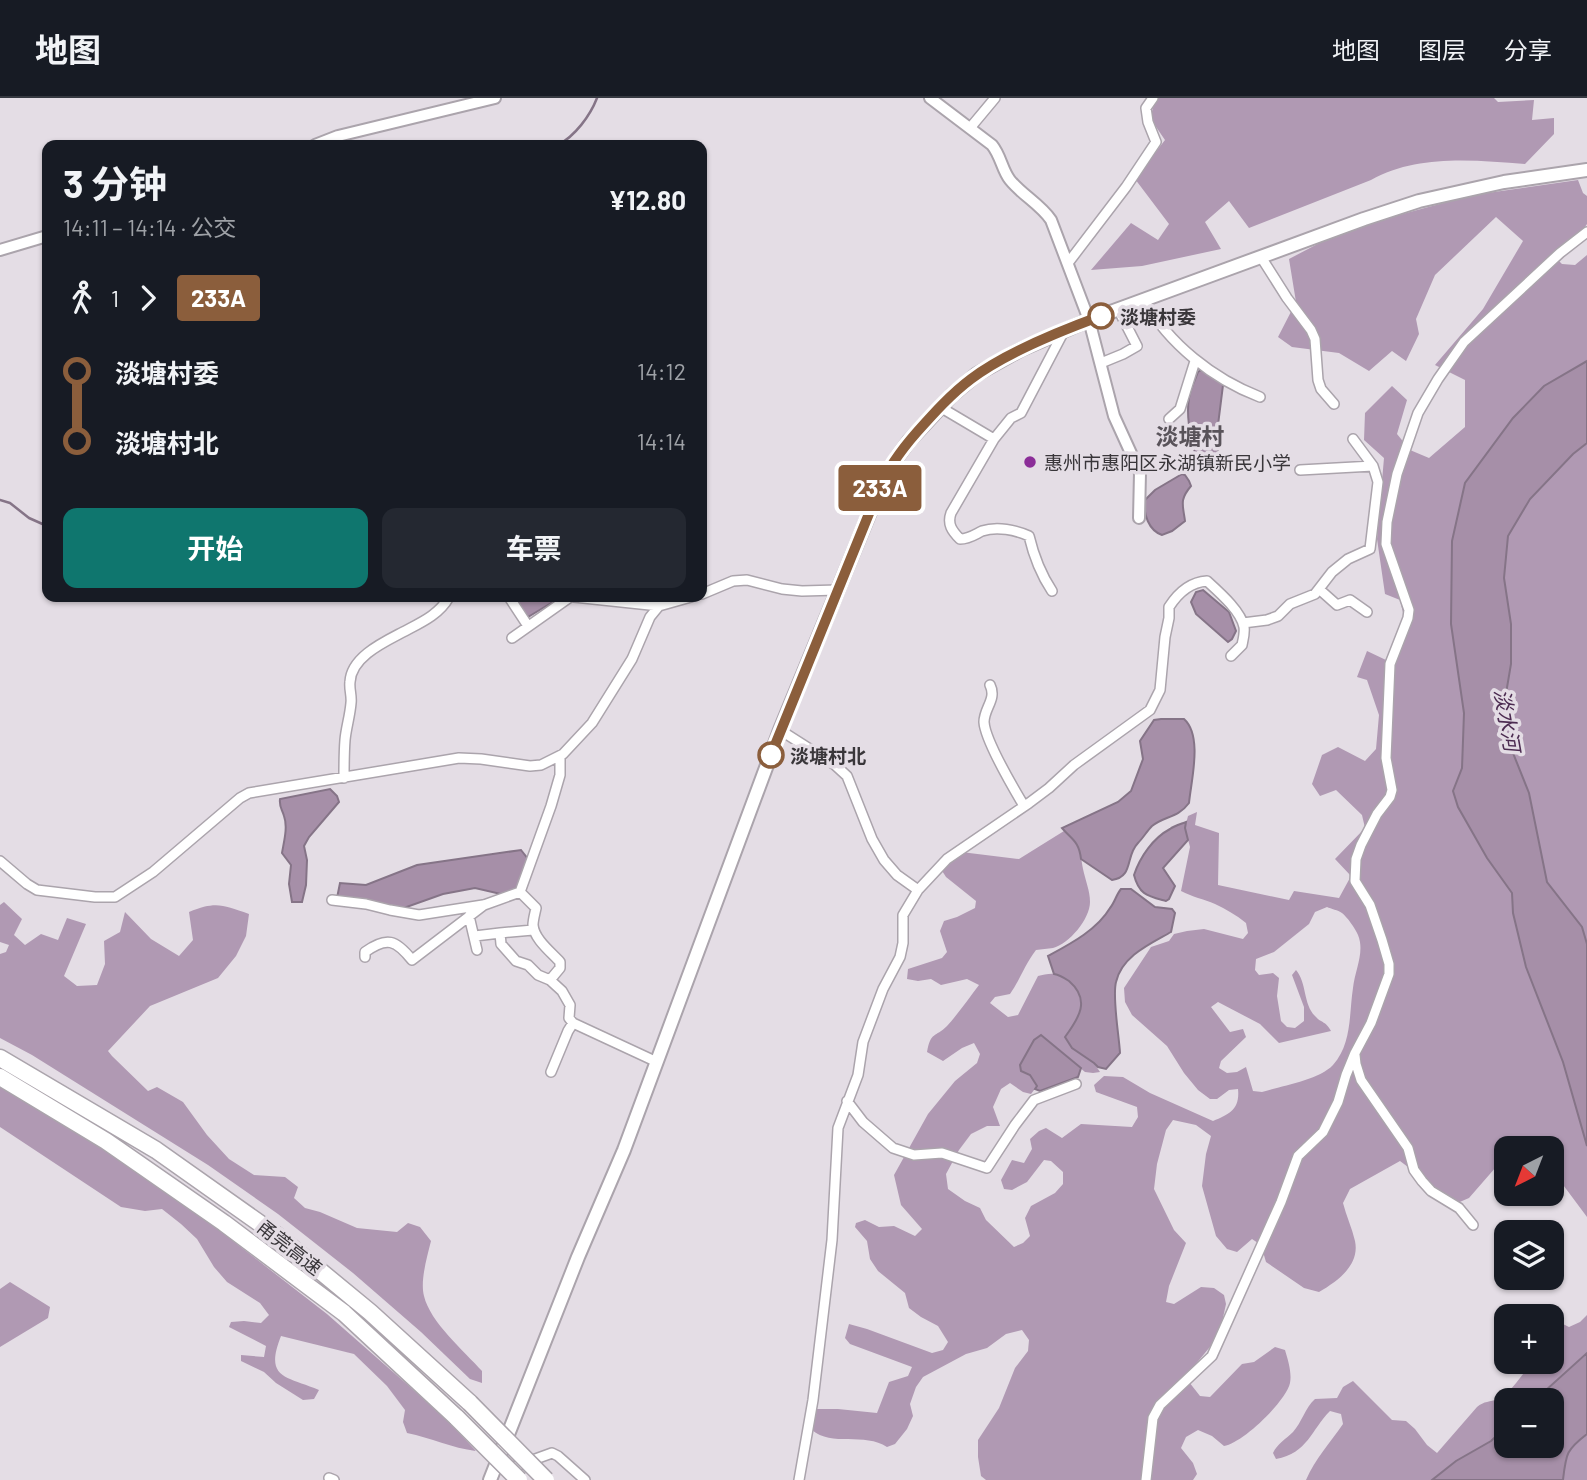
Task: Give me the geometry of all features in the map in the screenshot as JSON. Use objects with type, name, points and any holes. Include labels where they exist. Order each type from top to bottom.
[{"type":"highway","name":"甬莞高速","points":[[0,1058],[156,1150],[279,1237],[369,1312],[470,1403],[546,1480]]},
{"type":"highway","name":"甬莞高速","points":[[0,1077],[106,1141],[224,1223],[344,1313],[519,1480]]},
{"type":"main road","points":[[492,1477],[578,1257],[624,1150],[780,730],[885,477],[909,441],[962,386],[988,367],[1089,320],[1375,215],[1436,196],[1504,182],[1587,170]]},
{"type":"street","points":[[328,140],[495,98]]},
{"type":"street","points":[[930,98],[995,148],[1010,180],[1048,215],[1089,320],[1114,416],[1140,473],[1139,518]]},
{"type":"street","points":[[970,128],[995,98]]},
{"type":"street","points":[[1068,263],[1126,187],[1156,142],[1146,108],[1153,98]]},
{"type":"street","points":[[1146,1480],[1153,1418],[1160,1405],[1212,1356],[1281,1202],[1298,1156],[1323,1132],[1338,1102],[1355,1053],[1371,1023],[1389,974],[1389,964],[1370,905],[1355,881],[1356,859],[1377,814],[1392,790],[1386,758],[1390,664],[1409,610],[1386,544],[1387,522],[1397,474],[1418,413],[1464,342],[1587,232]]},
{"type":"street","points":[[0,250],[42,237]]},
{"type":"street","points":[[1261,257],[1311,330],[1315,340],[1318,380],[1321,389],[1334,404]]},
{"type":"street","points":[[1144,300],[1164,328],[1195,361],[1235,387],[1260,397]]},
{"type":"street","points":[[1101,363],[1136,346],[1118,309]]},
{"type":"street","points":[[1052,591],[1035,559],[1029,536],[998,529],[985,530],[960,539],[952,531],[949,520],[994,439],[1011,418],[1021,414],[1064,331]]},
{"type":"street","points":[[1169,419],[1180,409],[1195,361]]},
{"type":"street","points":[[940,407],[994,439]]},
{"type":"street","points":[[1243,623],[1278,616],[1290,604],[1310,597],[1332,572],[1349,559],[1370,549],[1378,482],[1373,466],[1353,439]]},
{"type":"street","points":[[1300,470],[1373,466]]},
{"type":"street","points":[[707,592],[733,581],[747,580],[782,589],[838,590]]},
{"type":"street","points":[[799,1480],[813,1400],[832,1240],[838,1128],[858,1075],[863,1042],[883,989],[900,957],[903,915],[918,890],[947,859],[1049,788],[1074,765],[1150,710],[1160,690],[1169,607],[1182,591],[1196,583],[1207,581],[1223,595],[1240,617],[1244,633],[1242,645],[1231,656]]},
{"type":"street","points":[[1319,589],[1337,605],[1350,600],[1367,612]]},
{"type":"street","points":[[344,778],[345,739],[352,702],[352,670],[358,661],[388,640],[421,623],[446,602]]},
{"type":"street","points":[[512,602],[528,626]]},
{"type":"street","points":[[512,638],[564,602]]},
{"type":"street","points":[[620,602],[659,606],[673,602]]},
{"type":"street","points":[[0,861],[37,890],[115,897],[153,872],[240,798],[250,793],[459,758],[541,765],[560,756],[592,723],[632,659],[650,617],[659,606]]},
{"type":"street","points":[[990,685],[993,690],[992,703],[984,722],[987,733],[1024,806]]},
{"type":"street","points":[[780,730],[835,765],[846,776],[872,839],[884,860],[897,875],[918,890]]},
{"type":"street","points":[[520,892],[560,775],[560,756]]},
{"type":"street","points":[[332,900],[419,915],[484,905],[520,892]]},
{"type":"street","points":[[520,892],[536,908],[533,930],[560,962],[560,968],[550,980]]},
{"type":"street","points":[[365,957],[365,952],[372,947],[388,942],[400,946],[412,960],[484,905]]},
{"type":"street","points":[[469,916],[477,950]]},
{"type":"street","points":[[475,936],[533,930]]},
{"type":"street","points":[[500,933],[501,944],[516,961],[528,965],[538,975],[550,980],[568,998],[569,1018],[573,1023],[657,1062]]},
{"type":"street","points":[[551,1072],[573,1023]]},
{"type":"street","points":[[1355,1053],[1361,1080],[1408,1148],[1414,1170],[1431,1191],[1458,1208],[1473,1225]]},
{"type":"street","points":[[847,1101],[863,1122],[893,1148],[914,1155],[942,1153],[987,1168],[1034,1100],[1076,1084]]},
{"type":"street","points":[[492,1477],[552,1453],[585,1480]]},
{"type":"shaded area","points":[[1156,98],[1494,98],[1498,102],[1534,100],[1532,120],[1554,118],[1554,134],[1525,164],[1446,161],[1407,166],[1249,228],[1229,201],[1205,222],[1221,249],[1142,266],[1091,270],[1131,223],[1158,240],[1169,224],[1135,179],[1165,140],[1150,118]]},
{"type":"shaded area","points":[[1578,180],[1587,196],[1587,224],[1553,255],[1562,264],[1575,265],[1587,255],[1587,361],[1544,386],[1513,418],[1465,483],[1452,541],[1451,624],[1464,713],[1462,768],[1453,791],[1458,807],[1487,858],[1512,893],[1513,913],[1526,967],[1563,1062],[1587,1146],[1587,1217],[1564,1186],[1564,1136],[1494,1136],[1494,1169],[1469,1198],[1455,1204],[1424,1189],[1408,1167],[1400,1161],[1350,1189],[1343,1203],[1355,1241],[1354,1258],[1340,1277],[1319,1292],[1304,1288],[1266,1262],[1261,1245],[1252,1239],[1237,1252],[1227,1249],[1216,1236],[1202,1186],[1211,1136],[1196,1125],[1173,1120],[1166,1130],[1154,1189],[1174,1230],[1186,1243],[1169,1286],[1166,1302],[1174,1304],[1201,1287],[1214,1288],[1224,1295],[1226,1304],[1219,1336],[1195,1365],[1189,1382],[1200,1396],[1210,1397],[1242,1364],[1254,1362],[1275,1347],[1285,1350],[1290,1371],[1287,1391],[1252,1429],[1224,1446],[1212,1436],[1198,1430],[1186,1437],[1181,1448],[1193,1463],[1197,1474],[1193,1480],[986,1480],[981,1476],[978,1440],[999,1408],[1015,1368],[1028,1351],[1029,1340],[1022,1330],[1006,1334],[987,1348],[966,1354],[923,1377],[910,1404],[913,1416],[895,1444],[887,1447],[869,1440],[838,1439],[820,1435],[812,1430],[815,1409],[877,1413],[889,1382],[908,1376],[912,1367],[850,1344],[845,1338],[849,1324],[932,1353],[943,1350],[948,1342],[938,1326],[909,1308],[905,1293],[878,1271],[870,1259],[867,1241],[855,1227],[856,1223],[865,1220],[879,1227],[894,1226],[915,1236],[922,1229],[901,1205],[894,1175],[928,1114],[955,1081],[977,1063],[980,1054],[974,1043],[943,1061],[927,1052],[932,1038],[947,1026],[979,985],[967,979],[941,985],[931,979],[907,979],[908,969],[942,958],[947,952],[940,931],[944,921],[975,908],[976,901],[946,877],[937,863],[953,851],[1019,859],[1064,831],[1078,847],[1089,894],[1089,909],[1078,930],[1059,946],[1036,950],[1010,994],[995,997],[990,1003],[1008,1017],[1018,1015],[1038,976],[1053,974],[1067,978],[1079,994],[1081,1006],[1077,1019],[1065,1037],[1072,1048],[1094,1063],[1100,1072],[1085,1072],[1041,1035],[1034,1040],[1021,1071],[1030,1075],[1037,1086],[1031,1094],[1010,1083],[1001,1089],[993,1107],[1000,1126],[987,1126],[971,1134],[946,1174],[948,1189],[980,1208],[986,1220],[1014,1247],[1030,1236],[1025,1218],[1031,1206],[1055,1193],[1063,1184],[1063,1172],[1051,1161],[1044,1160],[1027,1182],[1012,1190],[1004,1189],[1001,1180],[1012,1160],[1024,1163],[1032,1149],[1030,1139],[1046,1128],[1062,1138],[1081,1124],[1132,1127],[1138,1117],[1137,1107],[1096,1092],[1094,1085],[1104,1076],[1123,1077],[1150,1093],[1213,1121],[1229,1113],[1235,1106],[1238,1089],[1229,1090],[1217,1099],[1210,1099],[1198,1090],[1167,1046],[1132,1015],[1125,1002],[1124,988],[1151,947],[1169,941],[1174,934],[1204,929],[1243,939],[1248,933],[1246,923],[1231,912],[1181,891],[1190,847],[1185,828],[1188,816],[1197,812],[1195,825],[1219,833],[1218,885],[1289,900],[1294,891],[1339,898],[1351,876],[1335,859],[1365,828],[1362,815],[1336,790],[1320,796],[1312,784],[1322,755],[1338,747],[1365,761],[1376,749],[1379,715],[1367,680],[1357,677],[1367,651],[1386,660],[1405,621],[1400,600],[1385,594],[1377,539],[1384,458],[1364,440],[1365,413],[1392,386],[1407,400],[1397,434],[1410,450],[1429,458],[1465,427],[1465,380],[1435,365],[1483,309],[1523,241],[1496,217],[1435,275],[1416,319],[1419,334],[1406,361],[1392,351],[1369,371],[1339,353],[1292,347],[1278,337],[1296,302],[1289,259],[1329,238],[1384,219],[1473,195]],"holes":[[[1327,907],[1340,912],[1357,932],[1360,941],[1344,1048],[1333,1065],[1319,1075],[1262,1092],[1253,1091],[1246,1067],[1227,1073],[1219,1068],[1221,1061],[1246,1037],[1243,1029],[1230,1032],[1211,1007],[1218,1002],[1260,1024],[1279,1043],[1331,1031],[1311,1011],[1296,970],[1292,975],[1304,1007],[1304,1021],[1295,1028],[1287,1027],[1281,1021],[1277,996],[1279,978],[1273,973],[1259,975],[1255,970],[1256,959],[1274,952],[1309,924],[1315,912]]]},
{"type":"shaded area","points":[[1587,361],[1587,443],[1530,499],[1508,536],[1504,578],[1511,624],[1511,664],[1501,723],[1529,793],[1547,882],[1582,927],[1587,944],[1587,1146],[1563,1062],[1526,967],[1513,913],[1512,893],[1487,858],[1458,807],[1453,791],[1462,768],[1464,713],[1451,624],[1452,541],[1465,483],[1513,418],[1544,386]]},
{"type":"shaded area","points":[[1201,370],[1223,385],[1218,425],[1218,460],[1215,467],[1203,472],[1193,445],[1188,416],[1190,392]]},
{"type":"shaded area","points":[[1587,443],[1587,944],[1582,927],[1547,882],[1501,723],[1511,664],[1511,624],[1504,578],[1508,536],[1530,499]]},
{"type":"shaded area","points":[[1182,474],[1191,486],[1183,499],[1185,521],[1162,535],[1153,529],[1148,521],[1144,501],[1155,490]]},
{"type":"shaded area","points":[[1203,590],[1229,612],[1236,631],[1228,642],[1196,614],[1191,602],[1196,592]]},
{"type":"shaded area","points":[[516,602],[553,602],[528,617]]},
{"type":"shaded area","points":[[1184,719],[1193,736],[1194,759],[1189,803],[1180,812],[1152,826],[1134,848],[1124,875],[1112,880],[1081,859],[1077,844],[1062,828],[1118,802],[1131,791],[1143,759],[1140,741],[1154,720]]},
{"type":"shaded area","points":[[330,789],[339,802],[304,846],[307,860],[306,885],[302,902],[292,902],[289,884],[291,865],[282,853],[286,825],[280,799]]},
{"type":"shaded area","points":[[1186,822],[1188,840],[1163,868],[1175,886],[1169,899],[1166,901],[1149,896],[1139,887],[1134,875],[1140,861],[1158,837]]},
{"type":"shaded area","points":[[521,850],[528,859],[520,884],[505,895],[475,888],[443,894],[401,909],[337,898],[340,883],[366,885],[417,865]]},
{"type":"shaded area","points":[[1121,889],[1131,889],[1155,907],[1172,909],[1175,913],[1171,932],[1138,952],[1119,973],[1115,997],[1120,1053],[1106,1069],[1098,1067],[1072,1048],[1065,1037],[1078,1016],[1080,995],[1069,981],[1054,974],[1048,956],[1098,923]]},
{"type":"shaded area","points":[[4,902],[22,919],[14,935],[25,945],[41,934],[58,940],[67,918],[86,924],[64,976],[77,986],[97,985],[105,964],[104,941],[120,932],[125,912],[151,939],[179,956],[193,940],[189,912],[219,905],[249,914],[246,936],[236,956],[218,978],[150,1006],[108,1051],[148,1091],[157,1087],[183,1102],[229,1159],[254,1175],[285,1177],[298,1187],[294,1198],[305,1208],[357,1228],[397,1232],[408,1223],[420,1227],[431,1241],[423,1283],[427,1306],[448,1336],[482,1371],[482,1383],[470,1379],[353,1273],[278,1214],[208,1165],[32,1055],[0,1038],[0,954],[6,952],[9,945],[0,942],[0,905]]},
{"type":"shaded area","points":[[1041,1035],[1081,1068],[1078,1077],[1040,1091],[1035,1089],[1037,1086],[1030,1075],[1021,1071],[1020,1065],[1034,1040]]},
{"type":"shaded area","points":[[0,1084],[108,1147],[179,1199],[327,1314],[451,1424],[476,1451],[407,1433],[403,1422],[405,1410],[387,1386],[354,1354],[281,1336],[275,1361],[281,1374],[319,1390],[314,1399],[303,1400],[264,1372],[241,1361],[241,1355],[264,1357],[266,1346],[229,1327],[231,1322],[261,1323],[269,1315],[260,1303],[227,1282],[197,1239],[162,1209],[145,1211],[121,1207],[0,1127]]},
{"type":"shaded area","points":[[10,1282],[50,1307],[48,1318],[0,1347],[0,1289]]},
{"type":"shaded area","points":[[1587,1315],[1587,1353],[1568,1372],[1549,1388],[1512,1388],[1523,1374],[1564,1374],[1564,1324],[1569,1327]]},
{"type":"shaded area","points":[[1587,1353],[1587,1434],[1568,1453],[1563,1480],[1432,1480],[1456,1461],[1494,1438],[1494,1458],[1564,1458],[1564,1388],[1548,1388]]},
{"type":"shaded area","points":[[1353,1381],[1392,1420],[1406,1421],[1437,1453],[1482,1404],[1494,1400],[1494,1438],[1456,1461],[1432,1480],[1306,1480],[1318,1458],[1343,1424],[1341,1414],[1330,1411],[1295,1452],[1276,1459],[1273,1453],[1293,1432],[1315,1399],[1337,1398],[1343,1387]]},
{"type":"shaded area","points":[[1587,1434],[1587,1480],[1563,1480],[1568,1453]]},
{"type":"waterway","points":[[565,140],[581,125],[597,98]]},
{"type":"waterway","points":[[0,500],[10,503],[29,518],[42,524]]},
{"type":"bus line","name":"233A","points":[[771,755],[879,489],[909,441],[928,419],[977,374],[1020,350],[1101,316]]},
{"type":"place","name":"淡塘村委","points":[[1101,316]]},
{"type":"place","name":"惠州市惠阳区永湖镇新民小学","points":[[1030,462]]},
{"type":"place","name":"淡塘村北","points":[[771,755]]},
{"type":"district","name":"淡塘村","points":[[1190,436]]},
{"type":"water label","name":"淡水河","points":[[1508,720]]}]
